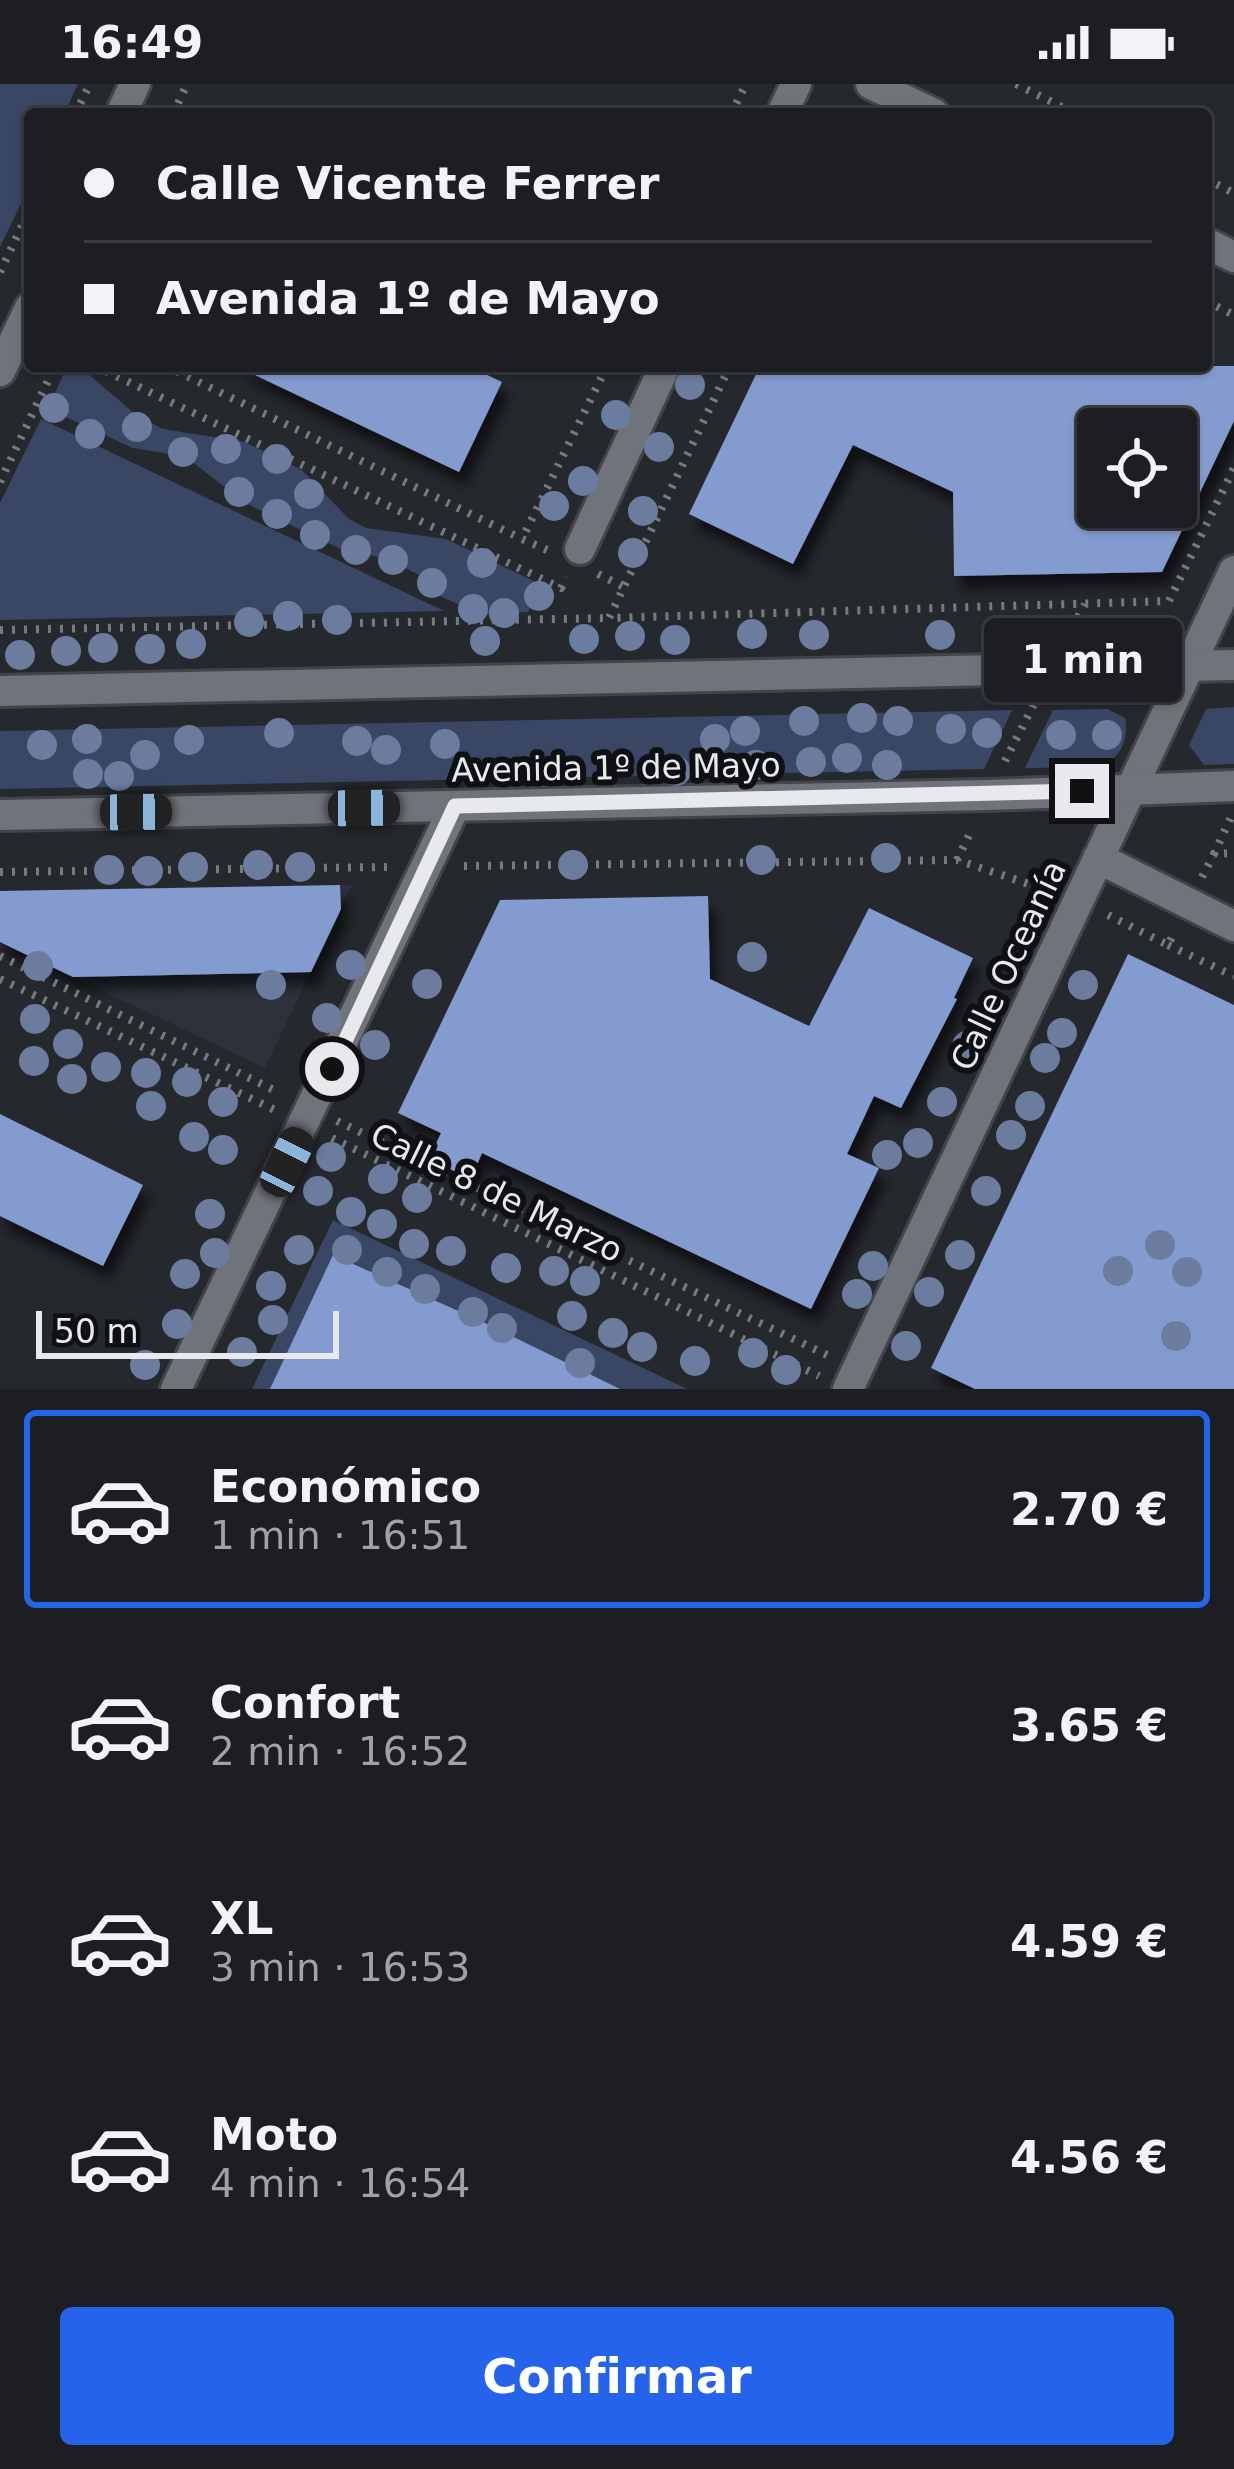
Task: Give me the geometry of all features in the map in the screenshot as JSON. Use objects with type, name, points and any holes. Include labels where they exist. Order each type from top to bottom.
[{"type":"street","points":[[871,84],[921,108]]},
{"type":"street","points":[[0,371],[24,321]]},
{"type":"street","points":[[577,555],[662,372]]},
{"type":"street","name":"Calle Oceanía","points":[[842,1379],[1234,572]]},
{"type":"street","points":[[0,691],[1234,665]]},
{"type":"street","name":"Avenida 1º de Mayo","points":[[0,815],[1234,786]]},
{"type":"street","points":[[176,1389],[455,806]]},
{"type":"street","points":[[1098,858],[1234,926]]},
{"type":"path","points":[[1016,84],[1064,108]]},
{"type":"path","points":[[0,272],[24,222]]},
{"type":"path","points":[[0,482],[52,372]]},
{"type":"path","points":[[108,372],[561,588],[577,555],[522,539],[178,372]]},
{"type":"path","points":[[522,539],[605,372]]},
{"type":"path","points":[[609,618],[727,372]]},
{"type":"path","points":[[0,630],[1169,601],[1234,468]]},
{"type":"path","points":[[957,860],[1084,604]]},
{"type":"path","points":[[1168,946],[1234,811]]},
{"type":"path","points":[[1214,854],[1234,853]]},
{"type":"path","points":[[0,872],[957,860],[1078,901],[1234,976]]},
{"type":"path","points":[[0,956],[309,1117],[842,1379]]},
{"type":"path","name":"Calle 8 de Marzo","points":[[0,979],[309,1117],[842,1379]]},
{"type":"shaded area","points":[[0,84],[78,84],[67,108],[24,108],[24,197],[0,247]]},
{"type":"shaded area","points":[[64,372],[86,372],[135,414],[163,429],[245,442],[302,470],[349,519],[366,528],[446,539],[542,585],[528,612],[481,615],[440,596],[421,576],[385,558],[343,550],[245,503],[195,464],[133,448],[48,409]]},
{"type":"shaded area","points":[[41,419],[444,611],[0,620],[0,503]]},
{"type":"shaded area","points":[[1234,707],[1234,764],[1204,765],[1189,745],[1206,709]]},
{"type":"shaded area","points":[[1107,709],[1125,718],[1126,726],[1122,747],[1107,763],[1025,768],[1053,710]]},
{"type":"shaded area","points":[[1012,710],[984,769],[0,789],[0,731]]},
{"type":"shaded area","points":[[352,885],[265,1068],[0,942],[0,891]]},
{"type":"shaded area","points":[[333,1220],[687,1389],[252,1389]]},
{"type":"building","points":[[1212,366],[1234,366],[1234,421],[1197,499],[1197,408],[1077,408],[1077,528],[1183,528],[1162,572],[954,576],[953,492],[853,445],[793,564],[689,514],[757,372],[1212,372]]},
{"type":"building","points":[[249,372],[481,372],[502,382],[459,472]]},
{"type":"building","points":[[340,885],[341,909],[311,972],[73,977],[0,942],[0,891]]},
{"type":"building","points":[[708,896],[710,979],[809,1026],[869,908],[973,958],[901,1108],[874,1096],[847,1154],[879,1168],[811,1309],[482,1153],[471,1179],[429,1159],[441,1133],[398,1113],[500,900]]},
{"type":"building","points":[[1128,954],[1234,1005],[1234,1389],[975,1389],[931,1368]]},
{"type":"building","points":[[0,1114],[143,1185],[103,1266],[0,1216]]},
{"type":"building","points":[[333,1255],[483,1322],[620,1389],[270,1389]]},
{"type":"route","points":[[332,1069],[455,806],[1082,791]]}]
